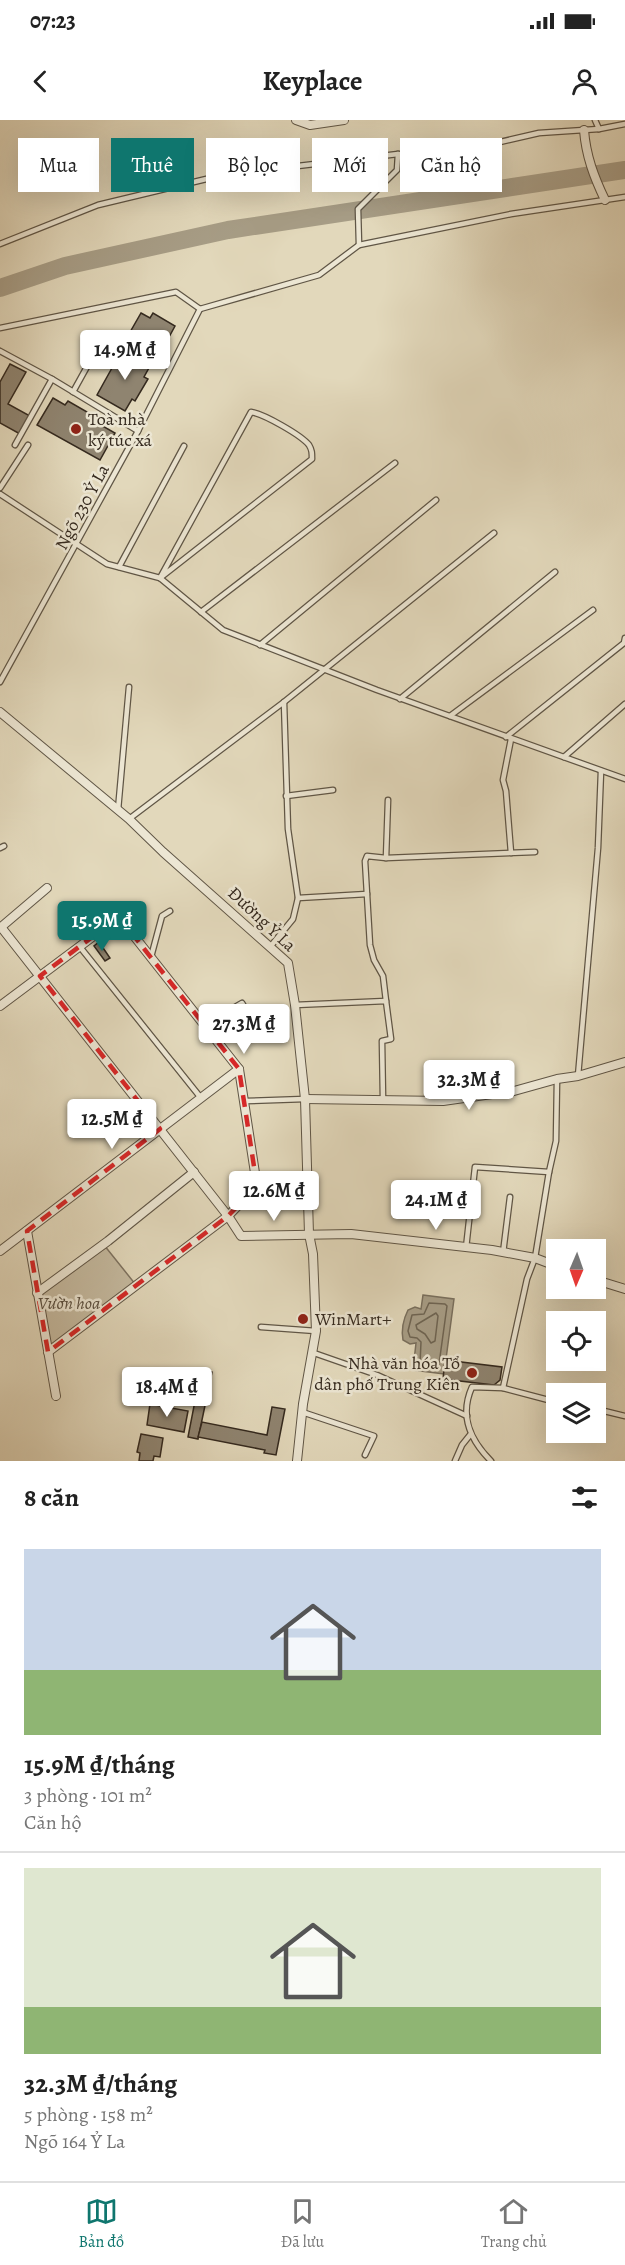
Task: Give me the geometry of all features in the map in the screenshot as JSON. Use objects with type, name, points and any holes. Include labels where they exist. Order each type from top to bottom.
[{"type":"street","points":[[296,120],[310,125],[344,120]]},
{"type":"street","points":[[584,130],[585,148],[605,200]]},
{"type":"street","name":"Đường Ỷ La","points":[[0,712],[129,819],[288,963],[305,1099],[309,1234],[313,1254],[316,1331],[302,1412],[297,1461]]},
{"type":"street","points":[[47,888],[0,926],[194,1172],[241,1236],[351,1234],[503,1252],[546,1262]]},
{"type":"street","points":[[0,1006],[119,918],[239,1069],[257,1186],[228,1216],[48,1352]]},
{"type":"street","points":[[305,1099],[443,1101],[514,1091],[625,1062]]},
{"type":"street","points":[[0,1251],[239,1069]]},
{"type":"street","points":[[37,1293],[108,1241],[194,1172]]},
{"type":"street","points":[[27,1231],[56,1396]]},
{"type":"street","points":[[606,1283],[625,1289]]},
{"type":"lane","points":[[595,120],[599,129]]},
{"type":"lane","points":[[611,120],[614,126]]},
{"type":"lane","points":[[0,244],[98,205],[223,175],[398,154],[430,158],[539,132],[599,129],[625,124]]},
{"type":"lane","points":[[359,246],[358,209],[397,170],[398,154]]},
{"type":"lane","points":[[0,328],[176,292],[200,309],[319,275],[359,246],[511,214],[625,197]]},
{"type":"lane","name":"Ngõ 230 Ỷ La","points":[[0,682],[138,431],[200,309]]},
{"type":"lane","points":[[73,392],[99,345]]},
{"type":"lane","points":[[0,351],[52,379],[138,431]]},
{"type":"lane","points":[[15,445],[52,379]]},
{"type":"lane","points":[[251,412],[262,414],[308,443],[312,451],[312,459],[160,578],[251,412]]},
{"type":"lane","points":[[0,488],[28,445]]},
{"type":"lane","points":[[119,567],[184,446]]},
{"type":"lane","points":[[201,612],[395,463]]},
{"type":"lane","points":[[0,494],[107,564],[160,578],[223,630],[400,699],[625,779]]},
{"type":"lane","points":[[260,645],[436,500]]},
{"type":"lane","points":[[129,819],[325,670],[494,532]]},
{"type":"lane","points":[[400,699],[555,572]]},
{"type":"lane","points":[[450,716],[593,610]]},
{"type":"lane","points":[[511,853],[503,780],[508,738],[624,643],[625,638]]},
{"type":"lane","points":[[118,810],[129,687]]},
{"type":"lane","points":[[270,947],[293,919],[298,898],[288,829],[284,702]]},
{"type":"lane","points":[[564,757],[625,704]]},
{"type":"lane","points":[[578,1076],[598,848],[601,771]]},
{"type":"lane","points":[[286,796],[333,790]]},
{"type":"lane","points":[[386,858],[388,800]]},
{"type":"lane","points":[[383,1100],[381,1041],[392,1039],[383,976],[374,960],[370,945],[365,858],[367,856],[386,858],[534,852]]},
{"type":"lane","points":[[298,898],[367,894]]},
{"type":"lane","points":[[151,957],[162,916],[170,911]]},
{"type":"lane","points":[[80,947],[201,1098]]},
{"type":"lane","points":[[295,1005],[386,1001]]},
{"type":"lane","points":[[204,1025],[242,1003],[251,1018]]},
{"type":"lane","points":[[502,1388],[527,1280],[535,1258],[556,1141],[556,1079]]},
{"type":"lane","points":[[243,1101],[305,1099]]},
{"type":"lane","points":[[466,1248],[475,1167],[549,1172]]},
{"type":"lane","points":[[503,1252],[510,1197]]},
{"type":"lane","points":[[261,1327],[316,1331]]},
{"type":"lane","points":[[314,1353],[377,1375],[467,1416]]},
{"type":"lane","points":[[491,1461],[470,1435],[467,1416],[472,1387],[502,1388],[546,1399]]},
{"type":"lane","points":[[606,1411],[625,1416]]},
{"type":"lane","points":[[302,1412],[374,1436],[365,1455]]},
{"type":"lane","points":[[455,1461],[462,1445],[470,1435]]},
{"type":"highlighted area","points":[[119,917],[239,1069],[257,1186],[228,1216],[48,1352],[27,1231],[160,1129],[40,976]]},
{"type":"green space","name":"Vườn hoa","points":[[104,1245],[136,1285],[48,1351],[38,1293]]},
{"type":"water","points":[[423,1295],[454,1299],[444,1374],[413,1370],[416,1343],[410,1344],[403,1340],[402,1328],[406,1314],[408,1310],[415,1307],[421,1309]]},
{"type":"building","points":[[141,313],[150,318],[153,313],[175,326],[163,348],[158,345],[152,356],[125,341]]},
{"type":"building","points":[[122,350],[150,366],[144,377],[148,379],[135,401],[132,399],[125,411],[97,395]]},
{"type":"building","points":[[10,364],[26,372],[8,404],[30,416],[20,434],[0,423],[0,382]]},
{"type":"building","name":"Toà nhà ký túc xá","points":[[53,398],[65,405],[68,401],[101,420],[99,424],[115,433],[100,460],[37,425]]},
{"type":"building","points":[[99,942],[110,958],[105,961],[94,946]]},
{"type":"building","name":"Nhà văn hóa Tổ dân phố Trung Kiên","points":[[445,1360],[502,1367],[500,1380],[494,1385],[443,1379]]},
{"type":"building","points":[[201,1370],[212,1372],[198,1439],[188,1437]]},
{"type":"building","points":[[150,1404],[188,1411],[184,1432],[147,1425]]},
{"type":"building","points":[[272,1407],[285,1409],[276,1455],[264,1453],[265,1450],[198,1437],[202,1422],[267,1435]]},
{"type":"building","points":[[141,1434],[163,1438],[160,1457],[154,1456],[153,1461],[139,1461],[140,1453],[137,1452]]},
{"type":"waterway","points":[[0,288],[65,266],[228,230],[625,170]]},
{"type":"place","name":"Toà nhà ký túc xá","points":[[76,429]]},
{"type":"place","name":"WinMart+","points":[[303,1319]]},
{"type":"place","name":"Nhà văn hóa Tổ dân phố Trung Kiên","points":[[472,1373]]}]
